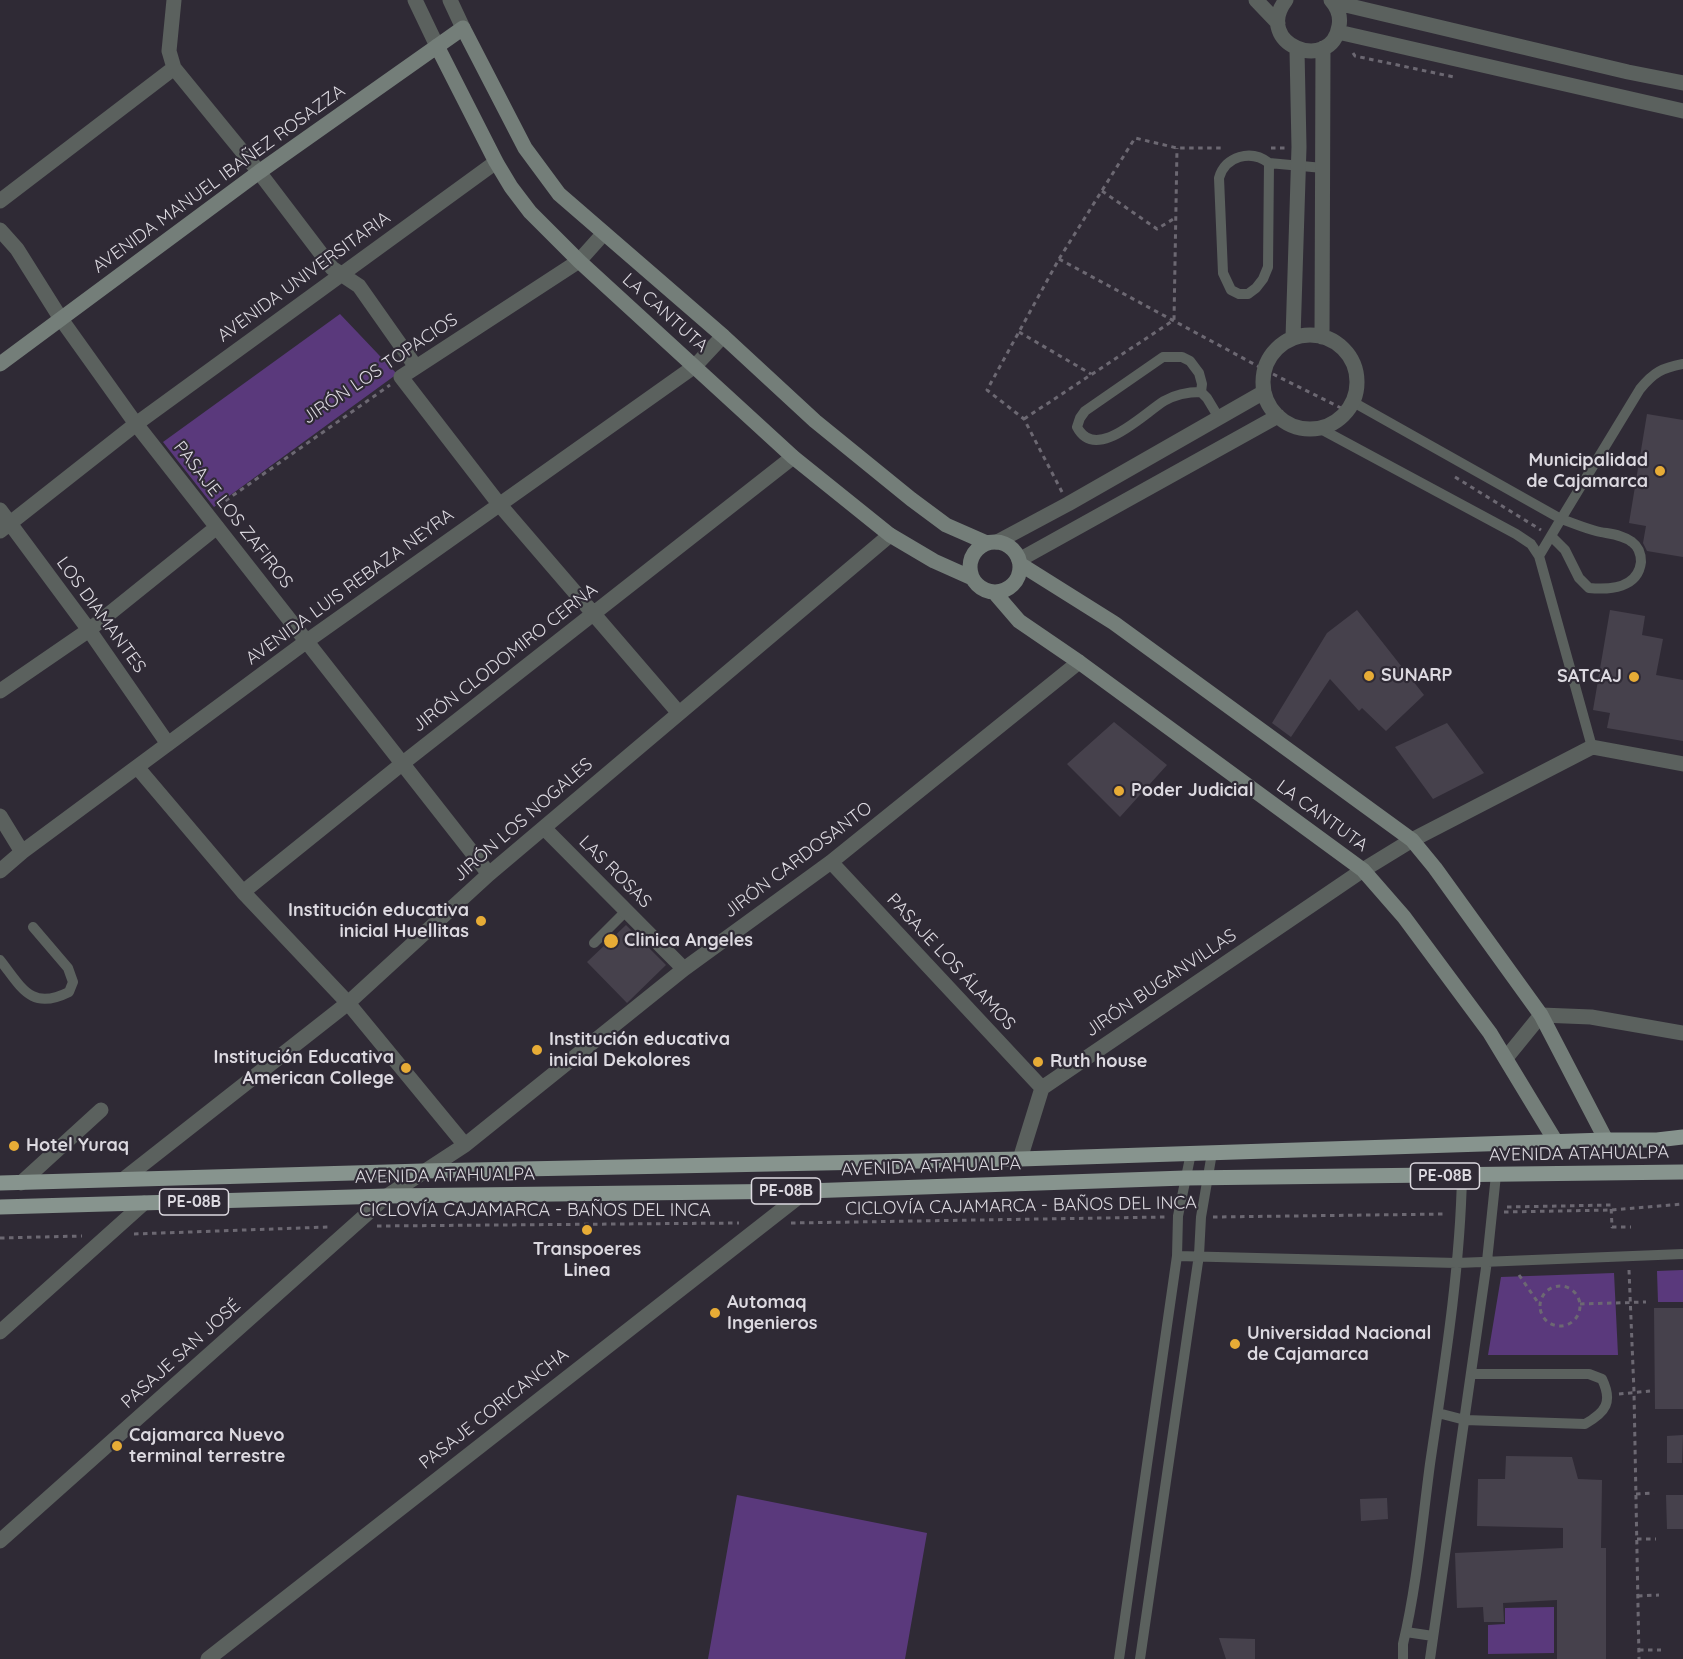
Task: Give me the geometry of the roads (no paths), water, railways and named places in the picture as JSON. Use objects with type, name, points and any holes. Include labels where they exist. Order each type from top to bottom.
[{"type":"main road","name":"PE-08B","points":[[1606,1140],[1657,1140],[1683,1137]]},
{"type":"main road","name":"AVENIDA ATAHUALPA","points":[[0,1183],[423,1171],[1020,1159],[1606,1140]]},
{"type":"main road","name":"AVENIDA ATAHUALPA","points":[[0,1207],[387,1196],[806,1191],[1185,1178],[1683,1172]]},
{"type":"street","points":[[174,0],[169,51],[174,68],[259,172],[332,268],[358,286],[416,367]]},
{"type":"street","name":"LA CANTUTA","points":[[416,0],[496,162],[530,212],[579,261],[794,457],[890,534],[934,561],[972,578],[977,586],[994,592],[1019,621],[1363,870],[1404,917],[1506,1058],[1556,1142]]},
{"type":"street","name":"LA CANTUTA","points":[[450,0],[525,148],[559,194],[723,336],[815,421],[946,525],[1008,546],[1019,562],[1114,623],[1412,840],[1435,868],[1541,1015],[1606,1140]]},
{"type":"street","points":[[1256,0],[1278,23],[1284,39],[1298,50],[1306,52],[1323,48],[1338,32],[1339,16],[1332,1]]},
{"type":"street","points":[[1278,23],[1281,6],[1286,0]]},
{"type":"street","points":[[1332,1],[1628,72],[1683,83]]},
{"type":"street","name":"AVENIDA MANUEL IBAÑEZ ROSAZZA","points":[[0,364],[259,172],[463,28]]},
{"type":"street","points":[[1338,32],[1683,111]]},
{"type":"street","points":[[1322,337],[1323,48]]},
{"type":"street","points":[[1293,338],[1299,147],[1298,50]]},
{"type":"street","points":[[0,201],[174,68]]},
{"type":"street","name":"AVENIDA UNIVERSITARIA","points":[[5,527],[136,424],[496,162]]},
{"type":"street","name":"PASAJE LOS ZAFIROS","points":[[0,230],[17,249],[61,319],[136,424],[489,874]]},
{"type":"street","name":"JIRÓN LOS TOPACIOS","points":[[499,504],[401,377],[579,261],[604,233]]},
{"type":"street","name":"AVENIDA LUIS REBAZA NEYRA","points":[[0,871],[22,852],[307,641],[695,366],[723,336]]},
{"type":"street","points":[[1322,337],[1339,345],[1351,359],[1357,380],[1350,406],[1330,424],[1319,428],[1297,427],[1278,416],[1272,409],[1264,392],[1265,370],[1275,351],[1293,338],[1322,337]]},
{"type":"street","points":[[972,578],[970,561],[979,547],[1068,504],[1264,392]]},
{"type":"street","points":[[994,592],[1002,591],[1016,581],[1020,572],[1019,562],[1278,416]]},
{"type":"street","name":"JIRÓN CLODOMIRO CERNA","points":[[243,892],[594,612],[794,457]]},
{"type":"street","points":[[499,504],[678,712]]},
{"type":"street","name":"LOS DIAMANTES","points":[[0,510],[5,527],[88,630],[168,744]]},
{"type":"street","points":[[0,691],[88,630],[217,527]]},
{"type":"street","name":"JIRÓN LOS NOGALES","points":[[124,1179],[348,1003],[489,874],[890,534]]},
{"type":"street","name":"JIRÓN CARDOSANTO","points":[[387,1196],[465,1145],[684,969],[831,862],[1078,662]]},
{"type":"street","points":[[1592,747],[1683,764]]},
{"type":"street","name":"JIRÓN BUGANVILLAS","points":[[1042,1088],[1363,870],[1412,840],[1592,747]]},
{"type":"street","points":[[137,767],[243,892],[348,1003],[465,1145]]},
{"type":"street","points":[[0,816],[22,852]]},
{"type":"street","name":"LAS ROSAS","points":[[543,828],[684,969]]},
{"type":"street","name":"PASAJE LOS ÁLAMOS","points":[[831,862],[1042,1088]]},
{"type":"street","points":[[1506,1058],[1541,1015],[1591,1017],[1683,1033]]},
{"type":"street","points":[[1020,1159],[1042,1088]]},
{"type":"street","points":[[21,1183],[101,1110]]},
{"type":"street","name":"PASAJE CORICANCHA","points":[[208,1659],[806,1191]]},
{"type":"street","name":"PASAJE SAN JOSÉ","points":[[0,1541],[387,1196]]},
{"type":"street","points":[[0,1332],[144,1203]]},
{"type":"lane","points":[[1269,163],[1268,267],[1256,288],[1248,294],[1239,294],[1231,290],[1223,273],[1219,178],[1222,169],[1238,157],[1252,155],[1263,158],[1269,163],[1323,168]]},
{"type":"lane","points":[[1172,356],[1190,361],[1199,373],[1202,384],[1201,392],[1175,396],[1111,437],[1098,441],[1088,440],[1081,435],[1077,427],[1085,411],[1164,357],[1172,356]]},
{"type":"lane","points":[[1539,556],[1640,389],[1652,374],[1683,364]]},
{"type":"lane","points":[[1201,392],[1218,418]]},
{"type":"lane","points":[[1350,406],[1561,519],[1631,541],[1637,546],[1641,555],[1639,572],[1625,584],[1608,590],[1589,588],[1579,578],[1565,550],[1551,536]]},
{"type":"lane","points":[[1319,428],[1531,544],[1539,556],[1592,747]]},
{"type":"lane","points":[[594,944],[626,911]]},
{"type":"lane","points":[[0,960],[28,995],[42,1000],[54,999],[69,992],[73,982],[68,968],[33,927]]},
{"type":"lane","points":[[1119,1659],[1177,1256],[1178,1216],[1191,1153]]},
{"type":"lane","points":[[1140,1659],[1199,1255],[1201,1217],[1212,1153]]},
{"type":"lane","points":[[1430,1659],[1487,1261],[1496,1175]]},
{"type":"lane","points":[[1403,1659],[1457,1263],[1462,1176]]},
{"type":"lane","points":[[1177,1256],[1457,1263],[1683,1254]]},
{"type":"lane","points":[[1438,1413],[1465,1420],[1585,1424],[1597,1417],[1607,1403],[1608,1395],[1602,1379],[1589,1374],[1471,1374]]},
{"type":"lane","points":[[1406,1632],[1433,1636]]},
{"type":"place","name":"Municipalidad de Cajamarca","points":[[1660,471]]},
{"type":"place","name":"SUNARP","points":[[1369,676]]},
{"type":"place","name":"SATCAJ","points":[[1634,677]]},
{"type":"place","name":"Poder Judicial","points":[[1119,791]]},
{"type":"place","name":"Institución educativa inicial Huellitas","points":[[481,921]]},
{"type":"place","name":"Clinica Angeles","points":[[611,941]]},
{"type":"place","name":"Institución educativa inicial Dekolores","points":[[537,1050]]},
{"type":"place","name":"Ruth house","points":[[1038,1062]]},
{"type":"place","name":"Institución Educativa American College","points":[[406,1068]]},
{"type":"place","name":"Hotel Yuraq","points":[[14,1146]]},
{"type":"place","name":"Transpoeres Linea","points":[[587,1230]]},
{"type":"place","name":"Automaq Ingenieros","points":[[715,1313]]},
{"type":"place","name":"Universidad Nacional de Cajamarca","points":[[1235,1344]]},
{"type":"place","name":"Cajamarca Nuevo terminal terrestre","points":[[117,1446]]}]
